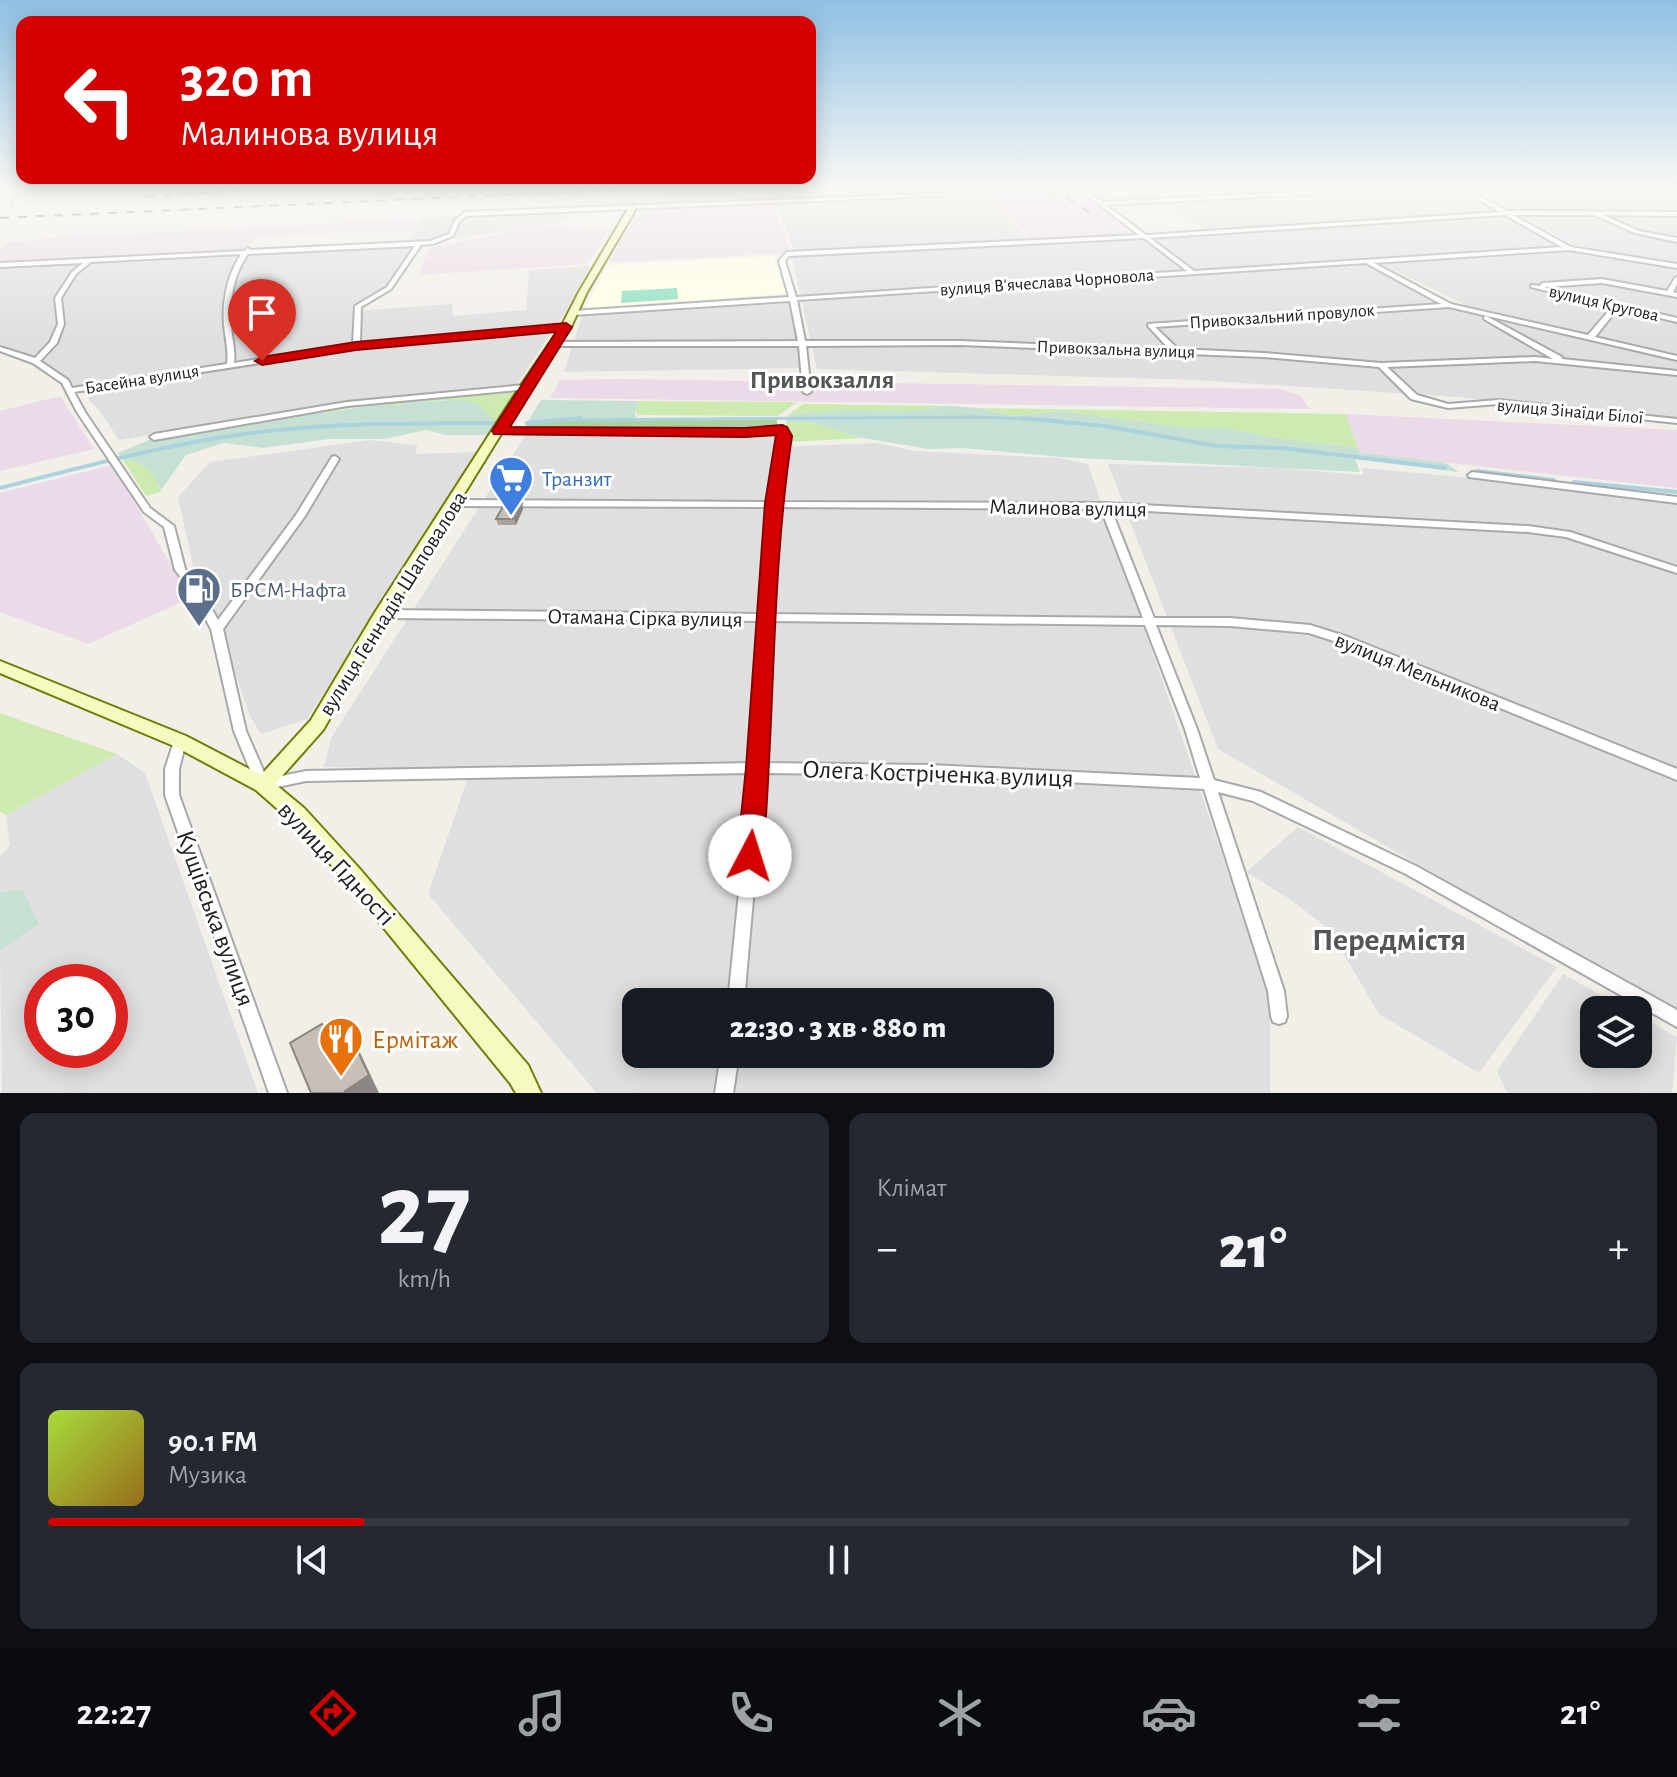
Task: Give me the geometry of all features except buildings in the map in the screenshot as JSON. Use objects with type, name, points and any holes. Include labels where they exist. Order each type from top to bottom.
[{"type":"street","points":[[0,265],[248,250],[419,244],[446,238]]},
{"type":"street","name":"вулиця Геннадія Шаповалова","points":[[263,785],[317,725],[382,614],[566,327],[615,238]]},
{"type":"street","points":[[807,392],[795,298],[782,261],[787,254],[1105,238]]},
{"type":"street","points":[[1148,238],[1193,273]]},
{"type":"street","points":[[1551,238],[1569,248],[1677,266]]},
{"type":"street","points":[[356,346],[358,306],[389,288],[419,244]]},
{"type":"street","name":"вулиця В'ячеслава Чорновола","points":[[573,313],[1569,248]]},
{"type":"street","points":[[230,366],[234,347],[227,323],[229,296],[241,257],[248,250]]},
{"type":"street","points":[[36,361],[53,343],[61,324],[58,298],[74,273],[89,261]]},
{"type":"street","points":[[1367,261],[1449,305],[1677,358]]},
{"type":"street","points":[[1673,294],[1677,279]]},
{"type":"street","name":"вулиця Кругова","points":[[1673,294],[1602,281],[1533,286],[1677,320]]},
{"type":"street","name":"Привокзальний провулок","points":[[1175,351],[1150,325],[1449,305]]},
{"type":"street","points":[[1590,338],[1615,307]]},
{"type":"street","points":[[1473,312],[1560,360]]},
{"type":"street","name":"Басейна вулиця","points":[[71,390],[356,346],[566,327]]},
{"type":"street","name":"Привокзальна вулиця","points":[[554,344],[960,343],[1175,351],[1381,365],[1560,360],[1677,373]]},
{"type":"street","points":[[0,349],[36,361],[65,382],[81,412],[147,510],[169,526],[180,570],[194,586],[217,629],[240,731],[263,785]]},
{"type":"street","name":"вулиця Зінаїди Білої","points":[[1381,365],[1414,397],[1448,406],[1498,402],[1677,421]]},
{"type":"street","points":[[154,437],[347,404],[525,387]]},
{"type":"street","points":[[499,432],[745,433],[781,429],[785,436],[773,503],[758,768],[737,988]]},
{"type":"street","points":[[217,629],[300,516],[335,459]]},
{"type":"street","points":[[1472,475],[1677,500]]},
{"type":"street","name":"Малинова вулиця","points":[[453,503],[1105,506],[1528,529],[1567,534],[1677,570]]},
{"type":"street","points":[[1105,506],[1147,621],[1166,662],[1209,784],[1276,991],[1279,1016]]},
{"type":"street","name":"Отамана Сірка вулиця","points":[[382,614],[1147,621]]},
{"type":"street","name":"вулиця Мельникова","points":[[1147,621],[1230,622],[1310,629],[1677,775]]},
{"type":"street","name":"вулиця Гідності","points":[[0,667],[180,741],[263,785],[297,814],[399,930],[519,1074],[529,1093]]},
{"type":"street","name":"Кущівська вулиця","points":[[180,741],[172,769],[172,795],[278,1093]]},
{"type":"street","name":"Олега Костріченка вулиця","points":[[263,785],[306,776],[331,778],[479,771],[758,768],[930,770],[1209,784],[1271,803],[1397,863],[1677,1019]]},
{"type":"street","points":[[724,1093],[728,1068]]},
{"type":"shaded area","points":[[54,238],[257,238],[245,249],[166,254],[172,244],[163,255],[0,264],[0,249],[7,243]]},
{"type":"shaded area","points":[[410,238],[462,238],[408,241]]},
{"type":"shaded area","points":[[479,238],[604,238],[587,264],[418,275],[429,248]]},
{"type":"shaded area","points":[[622,238],[785,238],[791,253],[609,262]]},
{"type":"shaded area","points":[[789,238],[1027,238],[1030,241],[794,252]]},
{"type":"shaded area","points":[[1030,238],[1082,238],[1033,241]]},
{"type":"shaded area","points":[[1145,238],[1194,276],[1367,264],[1435,303],[1677,360],[1677,419],[1457,397],[1197,380],[817,369],[792,257]]},
{"type":"shaded area","points":[[1152,238],[1548,238],[1565,247],[1196,271]]},
{"type":"shaded area","points":[[1562,238],[1677,238],[1677,264],[1573,244]]},
{"type":"shaded area","points":[[415,245],[386,288],[368,295],[356,304],[354,311],[452,304],[453,316],[526,310],[529,270],[590,266],[566,311],[517,384],[340,403],[119,440],[100,411],[77,387],[46,363],[0,344],[0,266]]},
{"type":"shaded area","points":[[1572,250],[1677,269],[1677,354],[1468,306],[1379,263]]},
{"type":"shaded area","points":[[774,256],[786,294],[585,308],[608,265]]},
{"type":"shaded area","points":[[793,303],[801,339],[802,368],[564,372],[582,316]]},
{"type":"shaded area","points":[[560,380],[1280,389],[1300,395],[1310,409],[550,398]]},
{"type":"shaded area","points":[[60,396],[94,449],[0,471],[0,411]]},
{"type":"shaded area","points":[[411,399],[427,402],[469,401],[480,406],[496,422],[488,435],[446,435],[426,430],[384,439],[329,439],[263,448],[224,443],[186,455],[161,490],[147,468],[137,462],[123,460],[118,453],[151,439],[248,425],[305,412],[327,413],[382,403],[399,406]]},
{"type":"shaded area","points":[[541,400],[636,401],[640,404],[635,410],[636,418],[527,423]]},
{"type":"shaded area","points":[[948,406],[979,408],[1012,416],[1062,411],[1187,428],[1226,428],[1269,437],[1358,448],[1360,453],[1444,462],[1459,472],[1355,459],[1360,472],[1061,457],[963,448],[928,449],[864,438],[808,422],[786,422],[788,415],[846,410],[912,411]]},
{"type":"shaded area","points":[[1346,414],[1677,430],[1677,488],[1359,453]]},
{"type":"shaded area","points":[[526,434],[780,434],[778,447],[878,443],[915,451],[1057,458],[1088,464],[1270,994],[1270,1093],[597,1093],[428,894],[471,769],[324,767],[331,738]]},
{"type":"shaded area","points":[[369,440],[417,445],[416,454],[479,452],[307,719],[261,734],[250,716],[207,591],[193,566],[178,497],[210,462]]},
{"type":"shaded area","points":[[1108,464],[1280,468],[1363,475],[1363,468],[1524,483],[1677,503],[1677,1014],[1652,1000],[1652,996],[1646,996],[1218,749]]},
{"type":"shaded area","points":[[112,465],[191,598],[88,644],[0,612],[0,493]]},
{"type":"shaded area","points":[[117,754],[145,773],[258,1093],[2,1093],[0,950],[39,924],[23,890],[0,892],[0,856],[10,845],[6,815]]},
{"type":"shaded area","points":[[1298,827],[1557,967],[1479,1073],[1379,1014],[1329,929],[1246,872]]},
{"type":"shaded area","points":[[23,890],[39,924],[0,950],[0,892]]},
{"type":"shaded area","points":[[1563,974],[1603,996],[1580,996],[1580,1068],[1652,1068],[1652,1023],[1677,1037],[1672,1093],[1507,1093],[1497,1071]]},
{"type":"green space","points":[[677,288],[678,299],[621,303],[622,291]]},
{"type":"green space","points":[[507,390],[514,394],[496,422],[486,414],[444,400],[414,400],[393,407],[382,403],[327,413],[320,411],[363,403]]},
{"type":"green space","points":[[636,401],[797,402],[778,416],[638,415],[635,410],[640,404]]},
{"type":"green space","points":[[803,404],[948,406],[912,411],[846,410],[788,415]]},
{"type":"green space","points":[[979,408],[1346,414],[1358,448],[1269,437],[1226,428],[1187,428],[1062,411],[1012,416]]},
{"type":"green space","points":[[585,419],[777,419],[777,428],[750,431],[524,429],[527,424]]},
{"type":"green space","points":[[786,422],[808,422],[864,438],[788,442]]},
{"type":"green space","points":[[123,460],[148,468],[161,492],[146,496]]},
{"type":"green space","points":[[0,713],[117,754],[6,815],[0,812]]},
{"type":"waterway","points":[[560,420],[581,418]]},
{"type":"waterway","points":[[1020,418],[1032,419]]},
{"type":"waterway","points":[[560,420],[1032,419]]},
{"type":"waterway","points":[[1032,419],[1054,420]]},
{"type":"waterway","points":[[1032,419],[1105,426],[1217,446],[1282,448],[1445,468]]},
{"type":"waterway","points":[[527,423],[560,420]]},
{"type":"waterway","points":[[0,488],[156,450],[282,429],[497,423]]},
{"type":"waterway","points":[[1477,471],[1554,480]]},
{"type":"waterway","points":[[1574,482],[1677,492]]},
{"type":"place","name":"Транзит","points":[[511,517]]},
{"type":"place","name":"БРСМ-Нафта","points":[[199,628]]},
{"type":"place","name":"Ермітаж","points":[[341,1078]]},
{"type":"district","name":"Привокзалля","points":[[822,379]]},
{"type":"district","name":"Передмістя","points":[[1389,939]]},
{"type":"route","points":[[262,361],[356,346],[566,327],[499,431],[745,433],[782,430],[785,436],[773,503],[750,856]]}]
